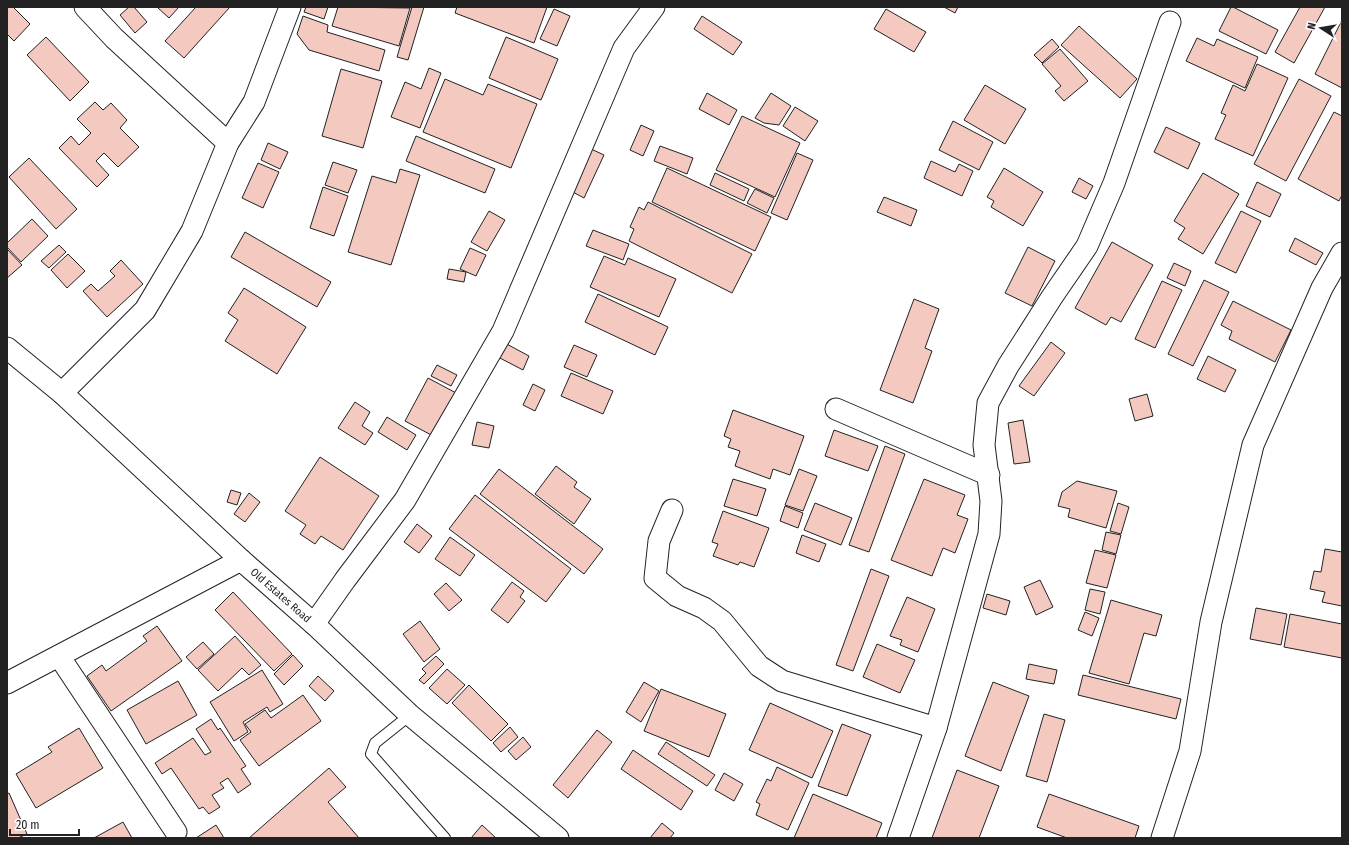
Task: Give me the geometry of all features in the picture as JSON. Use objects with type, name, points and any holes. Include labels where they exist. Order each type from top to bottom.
[{"type":"street","points":[[85,7],[114,38],[228,143]]},
{"type":"street","points":[[62,393],[145,310],[192,231],[228,143],[254,102],[290,7]]},
{"type":"street","points":[[314,624],[405,500],[503,331],[624,48],[654,7]]},
{"type":"street","points":[[898,838],[936,728],[989,534],[991,501],[989,475],[984,445],[988,403],[1008,366],[1087,246],[1114,182],[1170,22]]},
{"type":"street","points":[[1162,838],[1190,751],[1211,622],[1253,445],[1322,288],[1342,254]]},
{"type":"street","name":"Old Estates Road","points":[[7,348],[62,393],[241,560],[314,624],[410,715],[558,838]]},
{"type":"street","points":[[836,409],[989,475]]},
{"type":"street","points":[[672,510],[659,541],[655,578],[677,596],[704,608],[722,621],[759,666],[782,681],[936,728]]},
{"type":"street","points":[[7,683],[241,560]]},
{"type":"street","points":[[59,656],[176,832]]},
{"type":"lane","points":[[410,715],[375,743],[371,754],[445,838]]},
{"type":"building","points":[[7,7],[13,7],[30,24],[14,41],[7,34]]},
{"type":"building","points":[[129,7],[134,7],[147,22],[135,33],[120,15]]},
{"type":"building","points":[[157,7],[179,7],[169,18]]},
{"type":"building","points":[[196,7],[230,7],[184,58],[165,41]]},
{"type":"building","points":[[306,7],[328,7],[324,19],[304,12]]},
{"type":"building","points":[[338,7],[410,8],[399,46],[332,26]]},
{"type":"building","points":[[412,7],[424,7],[408,60],[397,57]]},
{"type":"building","points":[[457,7],[547,7],[534,43],[455,13]]},
{"type":"building","points":[[944,7],[958,7],[955,13]]},
{"type":"building","points":[[1231,7],[1278,30],[1266,54],[1219,31]]},
{"type":"building","points":[[1300,7],[1325,7],[1294,63],[1275,52]]},
{"type":"building","points":[[554,9],[570,16],[557,46],[540,39]]},
{"type":"building","points":[[886,9],[926,32],[914,52],[874,29]]},
{"type":"building","points":[[303,16],[328,25],[327,32],[385,50],[379,71],[309,50],[297,34]]},
{"type":"building","points":[[702,16],[742,42],[733,55],[694,29]]},
{"type":"building","points":[[1342,20],[1342,88],[1315,74]]},
{"type":"building","points":[[1079,26],[1137,79],[1120,98],[1061,45]]},
{"type":"building","points":[[46,37],[89,82],[70,101],[27,55]]},
{"type":"building","points":[[506,37],[558,59],[541,100],[489,78]]},
{"type":"building","points":[[1197,38],[1214,46],[1217,39],[1258,57],[1245,88],[1186,61]]},
{"type":"building","points":[[1052,39],[1059,47],[1042,63],[1034,55]]},
{"type":"building","points":[[1060,49],[1088,81],[1064,101],[1055,91],[1061,86],[1042,64]]},
{"type":"building","points":[[1257,64],[1288,78],[1253,156],[1215,139],[1226,115],[1221,113],[1233,85],[1245,91]]},
{"type":"building","points":[[429,68],[441,73],[420,128],[391,117],[405,82],[421,89]]},
{"type":"building","points":[[341,69],[382,81],[363,148],[322,136]]},
{"type":"building","points":[[445,79],[483,95],[488,84],[537,104],[511,168],[423,132]]},
{"type":"building","points":[[1299,79],[1331,96],[1286,181],[1254,164]]},
{"type":"building","points":[[985,85],[1026,109],[1005,144],[964,120]]},
{"type":"building","points":[[707,93],[737,110],[729,125],[699,109]]},
{"type":"building","points":[[771,93],[791,106],[779,125],[764,123],[755,118]]},
{"type":"building","points":[[95,102],[103,110],[111,103],[127,120],[120,128],[139,147],[118,167],[104,153],[96,161],[109,175],[97,187],[59,148],[71,136],[79,145],[91,133],[77,119]]},
{"type":"building","points":[[795,107],[818,121],[805,141],[783,126]]},
{"type":"building","points":[[1334,112],[1342,116],[1342,195],[1339,201],[1298,179]]},
{"type":"building","points":[[742,116],[800,143],[775,197],[716,170]]},
{"type":"building","points":[[953,121],[993,142],[979,170],[939,150]]},
{"type":"building","points":[[641,125],[654,131],[643,156],[630,150]]},
{"type":"building","points":[[1166,127],[1200,143],[1188,169],[1154,152]]},
{"type":"building","points":[[416,136],[495,169],[485,193],[406,161]]},
{"type":"building","points":[[268,143],[288,152],[280,169],[261,160]]},
{"type":"building","points":[[660,146],[693,158],[687,174],[654,161]]},
{"type":"building","points":[[589,148],[604,155],[584,198],[569,190]]},
{"type":"building","points":[[797,153],[813,160],[787,220],[771,213]]},
{"type":"building","points":[[29,158],[77,209],[56,229],[9,177]]},
{"type":"building","points":[[931,161],[955,172],[959,164],[973,171],[962,196],[924,178]]},
{"type":"building","points":[[333,162],[357,170],[348,193],[325,185]]},
{"type":"building","points":[[258,163],[279,172],[263,208],[242,198]]},
{"type":"building","points":[[667,168],[771,217],[755,251],[652,202]]},
{"type":"building","points":[[1004,168],[1043,192],[1023,226],[991,207],[994,201],[987,197]]},
{"type":"building","points":[[400,169],[420,175],[391,265],[348,252],[372,176],[396,183]]},
{"type":"building","points":[[715,173],[749,189],[744,201],[710,185]]},
{"type":"building","points":[[1203,173],[1239,194],[1203,254],[1178,239],[1185,228],[1174,221]]},
{"type":"building","points":[[1079,178],[1093,186],[1086,199],[1072,192]]},
{"type":"building","points":[[1257,182],[1281,194],[1270,217],[1246,206]]},
{"type":"building","points":[[323,187],[348,196],[334,236],[310,228]]},
{"type":"building","points":[[755,189],[774,198],[767,213],[747,203]]},
{"type":"building","points":[[884,197],[917,210],[911,226],[877,212]]},
{"type":"building","points":[[648,202],[752,254],[732,293],[629,241],[634,229],[630,227],[639,207],[644,210]]},
{"type":"building","points":[[489,211],[505,220],[487,251],[471,242]]},
{"type":"building","points":[[1241,211],[1261,221],[1236,273],[1215,263]]},
{"type":"building","points":[[32,219],[48,236],[21,262],[7,247],[7,243]]},
{"type":"building","points":[[593,230],[629,244],[623,260],[586,246]]},
{"type":"building","points":[[245,232],[331,282],[317,307],[231,257]]},
{"type":"building","points":[[1295,238],[1323,253],[1316,265],[1289,251]]},
{"type":"building","points":[[1112,242],[1153,265],[1121,322],[1111,317],[1106,325],[1075,308]]},
{"type":"building","points":[[59,245],[66,252],[49,268],[41,261]]},
{"type":"building","points":[[1028,247],[1055,261],[1032,306],[1005,293]]},
{"type":"building","points":[[470,248],[486,255],[476,276],[460,269]]},
{"type":"building","points":[[8,250],[22,265],[7,278],[7,251]]},
{"type":"building","points":[[68,254],[85,271],[67,288],[51,270]]},
{"type":"building","points":[[604,256],[625,265],[628,258],[676,279],[659,317],[590,287]]},
{"type":"building","points":[[121,260],[143,284],[107,317],[83,291],[91,284],[98,291],[115,276],[110,271]]},
{"type":"building","points":[[1174,263],[1191,271],[1185,286],[1167,278]]},
{"type":"building","points":[[449,269],[466,272],[464,282],[447,279]]},
{"type":"building","points":[[1204,280],[1229,292],[1193,366],[1168,354]]},
{"type":"building","points":[[1162,281],[1182,290],[1155,348],[1135,339]]},
{"type":"building","points":[[244,288],[306,327],[277,374],[225,341],[238,320],[228,313]]},
{"type":"building","points":[[598,294],[668,327],[655,355],[585,322]]},
{"type":"building","points":[[914,299],[939,309],[925,348],[932,351],[913,403],[880,390]]},
{"type":"building","points":[[1233,301],[1291,330],[1275,362],[1229,339],[1232,331],[1221,325]]},
{"type":"building","points":[[503,342],[529,356],[523,370],[496,356]]},
{"type":"building","points":[[1051,342],[1065,353],[1034,396],[1019,386]]},
{"type":"building","points":[[574,345],[597,355],[587,377],[564,367]]},
{"type":"building","points":[[1208,356],[1236,370],[1225,392],[1197,379]]},
{"type":"building","points":[[437,365],[457,375],[451,386],[431,376]]},
{"type":"building","points":[[571,373],[613,391],[603,414],[561,396]]},
{"type":"building","points":[[428,378],[458,394],[435,437],[405,421]]},
{"type":"building","points":[[533,384],[545,390],[535,411],[523,405]]},
{"type":"building","points":[[1147,394],[1153,416],[1135,421],[1129,399]]},
{"type":"building","points":[[355,402],[370,412],[362,426],[373,433],[365,445],[338,428]]},
{"type":"building","points":[[733,410],[804,436],[790,475],[773,469],[770,479],[735,466],[740,451],[728,447],[731,439],[724,436]]},
{"type":"building","points":[[387,417],[416,435],[407,450],[378,432]]},
{"type":"building","points":[[1023,420],[1030,462],[1014,464],[1008,423]]},
{"type":"building","points":[[477,422],[494,426],[489,448],[472,445]]},
{"type":"building","points":[[834,430],[878,446],[868,471],[825,456]]},
{"type":"building","points":[[885,446],[905,454],[869,552],[849,545]]},
{"type":"building","points":[[320,457],[379,496],[343,550],[321,536],[315,544],[300,534],[306,525],[285,511]]},
{"type":"building","points":[[556,466],[577,482],[574,487],[591,499],[574,524],[535,494]]},
{"type":"building","points":[[499,469],[603,549],[584,574],[480,494]]},
{"type":"building","points":[[799,469],[817,476],[803,511],[785,505]]},
{"type":"building","points":[[733,479],[766,489],[757,516],[724,506]]},
{"type":"building","points":[[924,479],[965,495],[957,515],[968,519],[955,553],[943,548],[932,576],[891,560]]},
{"type":"building","points":[[1077,481],[1117,491],[1106,528],[1068,517],[1070,509],[1058,506],[1062,492]]},
{"type":"building","points":[[231,490],[241,493],[237,505],[227,502]]},
{"type":"building","points":[[249,493],[260,502],[245,522],[234,514]]},
{"type":"building","points":[[475,495],[571,569],[546,602],[449,529]]},
{"type":"building","points":[[815,503],[852,518],[841,545],[804,530]]},
{"type":"building","points":[[1118,503],[1129,507],[1121,534],[1110,531]]},
{"type":"building","points":[[785,506],[803,513],[798,528],[780,521]]},
{"type":"building","points":[[723,511],[769,528],[754,567],[740,562],[738,565],[713,556],[718,544],[712,542]]},
{"type":"building","points":[[417,524],[432,536],[419,553],[404,542]]},
{"type":"building","points":[[1106,532],[1121,535],[1116,554],[1102,550]]},
{"type":"building","points":[[802,535],[826,544],[819,562],[796,553]]},
{"type":"building","points":[[450,537],[475,555],[460,576],[435,559]]},
{"type":"building","points":[[1325,549],[1342,552],[1342,606],[1322,602],[1325,592],[1310,589],[1314,571],[1321,572]]},
{"type":"building","points":[[1095,550],[1116,555],[1107,588],[1086,583]]},
{"type":"building","points":[[871,569],[889,576],[853,671],[836,665]]},
{"type":"building","points":[[1040,580],[1053,607],[1036,615],[1024,587]]},
{"type":"building","points":[[512,582],[524,591],[520,597],[525,601],[508,623],[491,610]]},
{"type":"building","points":[[446,583],[462,600],[449,611],[434,594]]},
{"type":"building","points":[[1090,589],[1105,592],[1100,614],[1085,610]]},
{"type":"building","points":[[233,592],[292,654],[274,671],[215,610]]},
{"type":"building","points":[[987,594],[1010,601],[1006,615],[983,608]]},
{"type":"building","points":[[907,597],[935,609],[918,652],[900,645],[902,640],[890,636]]},
{"type":"building","points":[[1111,600],[1162,615],[1156,636],[1144,633],[1129,684],[1089,673]]},
{"type":"building","points":[[1256,608],[1287,614],[1281,645],[1250,639]]},
{"type":"building","points":[[1085,612],[1099,618],[1092,636],[1078,630]]},
{"type":"building","points":[[1290,614],[1342,624],[1342,658],[1284,647]]},
{"type":"building","points":[[420,621],[440,649],[424,662],[403,634]]},
{"type":"building","points":[[157,626],[182,661],[111,711],[87,676],[102,665],[106,671],[147,641],[143,636]]},
{"type":"building","points":[[235,636],[261,665],[249,675],[242,668],[218,691],[198,670]]},
{"type":"building","points":[[203,642],[214,654],[197,669],[186,657]]},
{"type":"building","points":[[877,644],[915,660],[900,693],[863,677]]},
{"type":"building","points":[[293,655],[303,666],[284,685],[274,674]]},
{"type":"building","points":[[436,656],[444,664],[424,684],[419,680],[426,673],[422,669]]},
{"type":"building","points":[[1029,664],[1057,670],[1054,684],[1026,679]]},
{"type":"building","points":[[447,669],[465,685],[447,704],[429,688]]},
{"type":"building","points":[[262,670],[283,704],[270,712],[267,707],[243,722],[248,732],[234,741],[210,702]]},
{"type":"building","points":[[1083,675],[1181,699],[1176,719],[1078,695]]},
{"type":"building","points":[[318,676],[334,691],[325,701],[309,686]]},
{"type":"building","points":[[178,681],[197,715],[146,744],[127,710]]},
{"type":"building","points":[[644,682],[659,691],[641,722],[626,712]]},
{"type":"building","points":[[993,682],[1029,696],[1001,771],[965,756]]},
{"type":"building","points":[[469,685],[508,724],[491,741],[452,703]]},
{"type":"building","points":[[661,689],[726,714],[709,757],[644,731]]},
{"type":"building","points":[[303,695],[321,721],[259,766],[240,740],[251,732],[245,724],[265,710],[271,718]]},
{"type":"building","points":[[770,703],[833,731],[812,778],[749,750]]},
{"type":"building","points":[[1044,714],[1065,720],[1047,782],[1026,776]]},
{"type":"building","points":[[211,719],[218,730],[220,728],[246,766],[241,769],[251,784],[238,793],[228,778],[220,783],[224,788],[212,795],[220,807],[209,814],[203,807],[199,809],[171,768],[162,774],[155,763],[193,738],[205,755],[211,752],[196,729]]},
{"type":"building","points":[[842,724],[871,735],[847,796],[818,786]]},
{"type":"building","points":[[510,727],[518,737],[501,752],[493,743]]},
{"type":"building","points":[[79,728],[103,768],[36,808],[16,774],[52,752],[48,747]]},
{"type":"building","points":[[597,730],[612,742],[568,798],[553,785]]},
{"type":"building","points":[[523,737],[531,747],[516,760],[508,751]]},
{"type":"building","points":[[666,742],[715,775],[707,786],[658,754]]},
{"type":"building","points":[[633,750],[693,791],[681,810],[621,769]]},
{"type":"building","points":[[777,767],[809,783],[788,830],[756,815],[760,804],[756,802],[767,779],[771,781]]},
{"type":"building","points":[[329,768],[346,787],[328,802],[359,838],[249,838]]},
{"type":"building","points":[[957,770],[999,786],[979,838],[932,838]]},
{"type":"building","points":[[724,773],[743,784],[734,801],[715,790]]},
{"type":"building","points":[[9,793],[27,834],[18,838],[7,838],[7,794]]},
{"type":"building","points":[[813,794],[882,823],[876,838],[794,838]]},
{"type":"building","points":[[1049,794],[1139,826],[1135,838],[1067,838],[1037,827]]},
{"type":"building","points":[[123,822],[132,838],[94,838]]},
{"type":"building","points":[[662,823],[674,833],[670,838],[650,838]]},
{"type":"building","points":[[216,825],[224,838],[196,838]]},
{"type":"building","points":[[482,825],[496,838],[471,838]]}]
